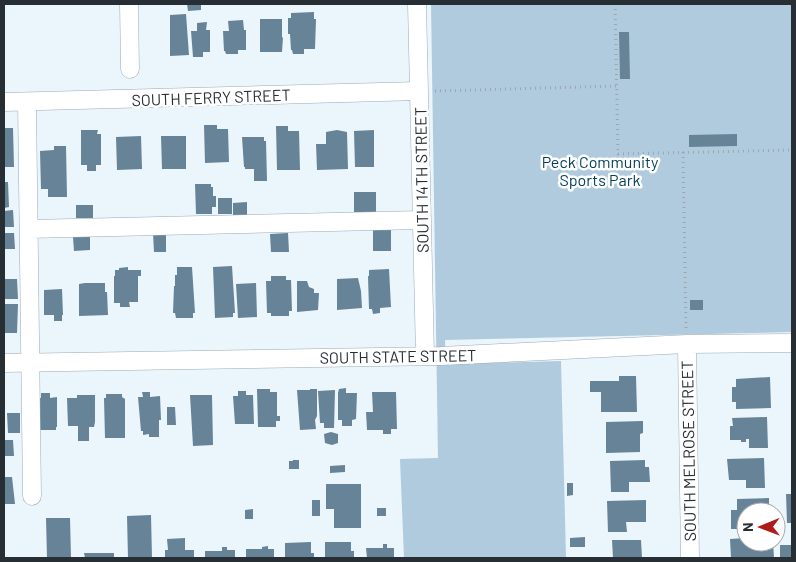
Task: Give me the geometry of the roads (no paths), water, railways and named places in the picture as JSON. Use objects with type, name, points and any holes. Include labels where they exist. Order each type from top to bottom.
[{"type":"street","points":[[128,4],[130,69]]},
{"type":"street","name":"SOUTH 14TH STREET","points":[[417,4],[425,356]]},
{"type":"street","name":"SOUTH FERRY STREET","points":[[4,102],[419,91]]},
{"type":"street","points":[[27,102],[32,496]]},
{"type":"street","points":[[29,228],[422,220]]},
{"type":"street","name":"SOUTH STATE STREET","points":[[4,363],[425,356],[686,344],[792,343]]},
{"type":"street","name":"SOUTH MELROSE STREET","points":[[686,344],[690,558]]},
{"type":"park label","name":"Peck Community Sports Park","points":[[600,170]]}]
